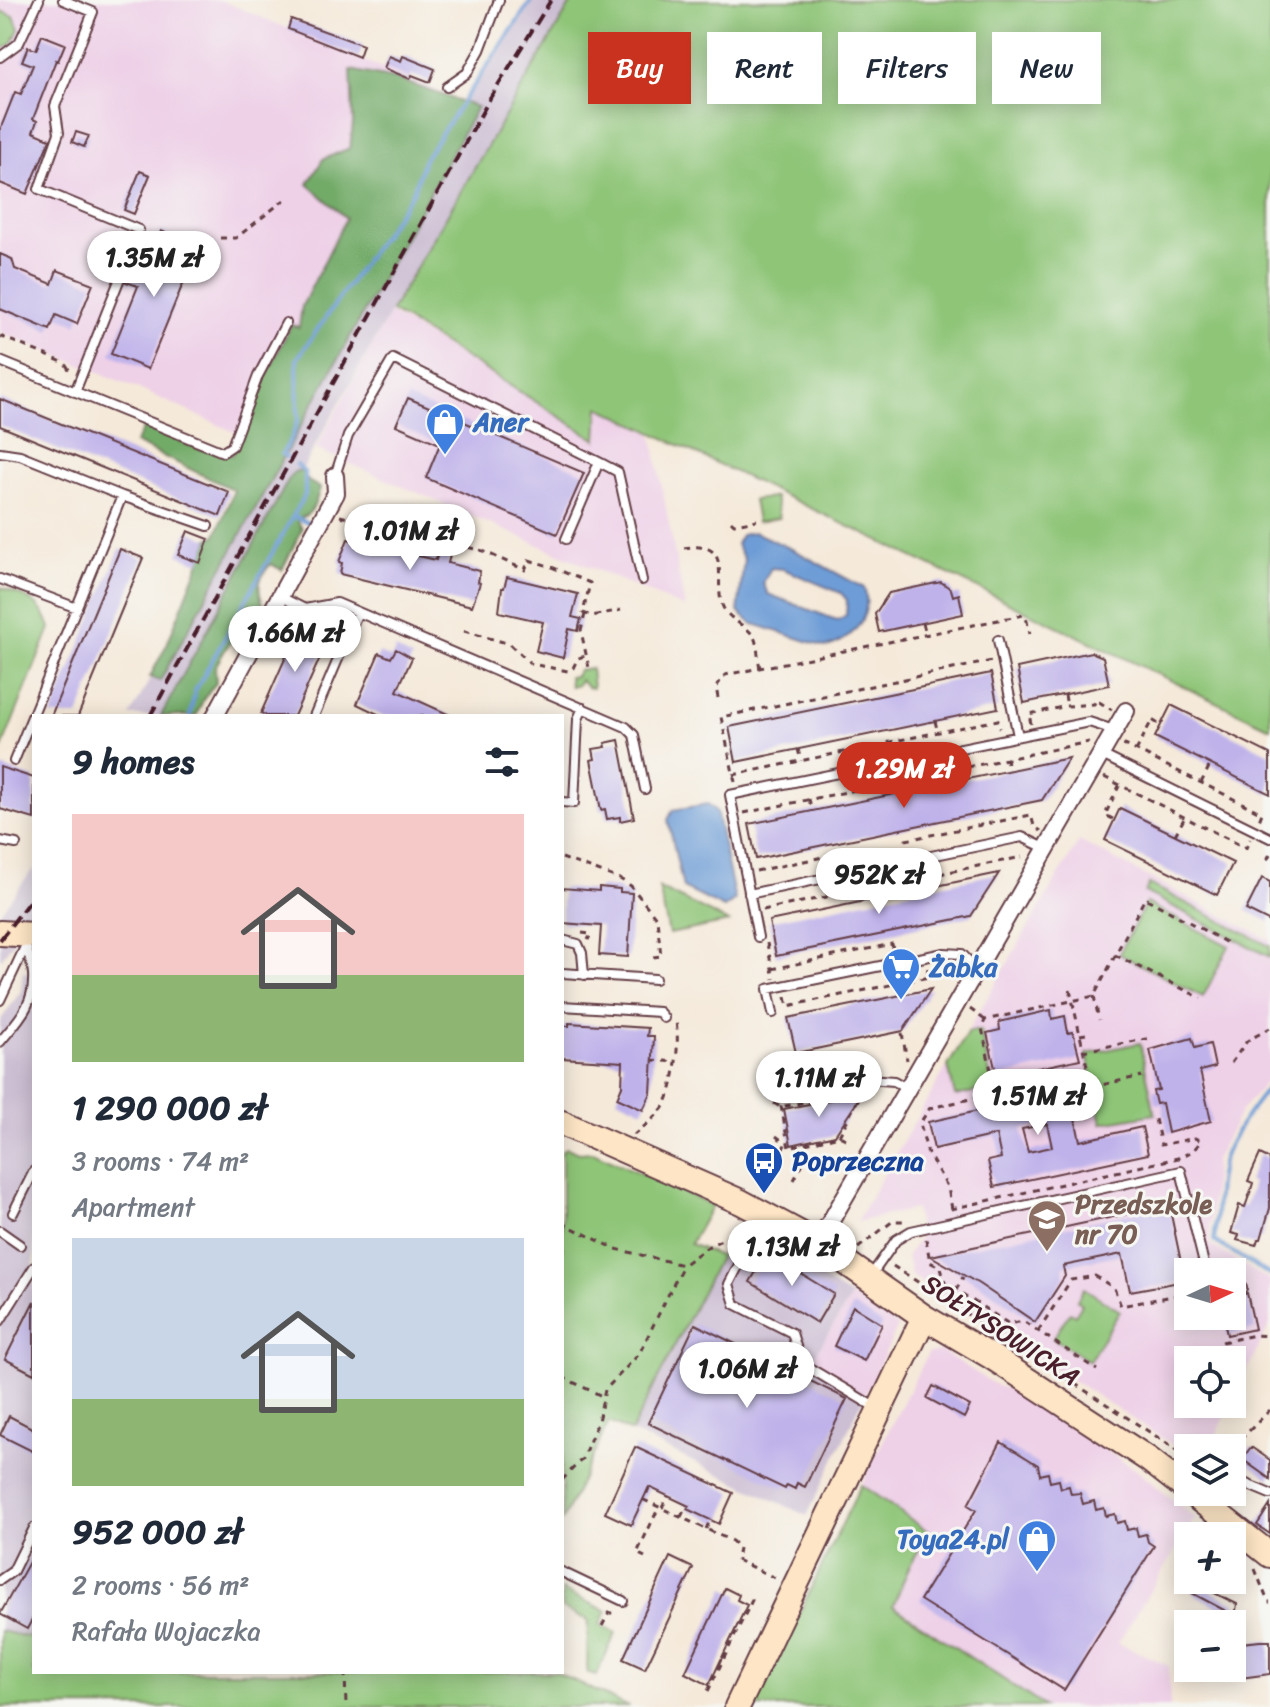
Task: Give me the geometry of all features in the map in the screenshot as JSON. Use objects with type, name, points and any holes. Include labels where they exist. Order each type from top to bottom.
[{"type":"street","points":[[216,714],[336,493],[335,476]]},
{"type":"street","points":[[818,1243],[1045,840],[1121,719]]},
{"type":"street","points":[[0,933],[28,939]]},
{"type":"street","name":"SOŁTYSOWICKA","points":[[564,1126],[741,1202],[818,1243],[876,1268],[924,1317],[1072,1409],[1174,1479]]},
{"type":"street","points":[[737,1707],[924,1317]]},
{"type":"street","name":"SOŁTYSOWICKA","points":[[1206,1506],[1261,1559]]},
{"type":"lane","points":[[0,57],[19,43],[39,0]]},
{"type":"lane","points":[[63,0],[93,12],[55,106],[59,133],[39,189],[139,230],[75,392]]},
{"type":"lane","points":[[447,87],[467,73],[480,50],[499,0]]},
{"type":"lane","points":[[0,361],[223,452],[232,446],[258,376],[286,323]]},
{"type":"lane","points":[[335,476],[348,436],[393,359],[618,472],[642,580]]},
{"type":"lane","points":[[0,452],[20,455],[208,526]]},
{"type":"lane","points":[[566,539],[599,462]]},
{"type":"lane","points":[[33,714],[122,496]]},
{"type":"lane","points":[[0,579],[77,608]]},
{"type":"lane","points":[[281,597],[305,609],[337,603],[632,731],[645,789]]},
{"type":"lane","points":[[315,714],[358,612]]},
{"type":"lane","points":[[998,640],[1018,736]]},
{"type":"lane","points":[[564,802],[574,803],[578,719],[583,708]]},
{"type":"lane","points":[[14,761],[32,717]]},
{"type":"lane","points":[[758,937],[730,795],[1089,722],[1121,719]]},
{"type":"lane","points":[[1102,750],[1116,761],[1270,838]]},
{"type":"lane","points":[[749,894],[1018,837],[1045,840]]},
{"type":"lane","points":[[0,841],[16,844]]},
{"type":"lane","points":[[0,1000],[28,939]]},
{"type":"lane","points":[[28,939],[32,966]]},
{"type":"lane","points":[[564,940],[578,944],[584,975]]},
{"type":"lane","points":[[773,1013],[768,989],[925,957],[962,954],[969,972]]},
{"type":"lane","points":[[564,973],[655,979]]},
{"type":"lane","points":[[0,1042],[29,1007],[32,982]]},
{"type":"lane","points":[[564,1006],[659,1012],[669,1017]]},
{"type":"lane","points":[[766,1071],[894,1081],[907,1088]]},
{"type":"lane","points":[[876,1268],[896,1240],[920,1223],[954,1220],[1181,1171],[1203,1258]]},
{"type":"lane","points":[[13,1213],[32,1175]]},
{"type":"lane","points":[[23,1193],[32,1197]]},
{"type":"lane","points":[[0,1231],[20,1245]]},
{"type":"lane","points":[[738,1237],[747,1249],[729,1284],[735,1304],[792,1333],[801,1363],[878,1409]]},
{"type":"lane","points":[[0,1321],[32,1270]]},
{"type":"lane","points":[[1246,1484],[1270,1494]]},
{"type":"lane","points":[[0,1580],[13,1571],[32,1532]]},
{"type":"lane","points":[[564,1573],[623,1601]]},
{"type":"path","points":[[220,238],[236,238],[288,197]]},
{"type":"path","points":[[0,336],[65,363],[71,372],[81,377]]},
{"type":"path","points":[[337,515],[483,551],[525,570],[529,560],[590,583],[581,631],[589,668]]},
{"type":"path","points":[[731,521],[734,524],[757,520]]},
{"type":"path","points":[[684,548],[701,545],[711,551],[722,575],[722,604],[726,612],[754,636],[760,668]]},
{"type":"path","points":[[585,614],[592,616],[621,610]]},
{"type":"path","points":[[718,698],[716,687],[725,675],[1023,615],[1030,634]]},
{"type":"path","points":[[923,623],[926,634]]},
{"type":"path","points":[[464,631],[510,644],[524,659],[536,666],[568,671],[578,658],[586,656]]},
{"type":"path","points":[[1002,659],[721,717],[741,814],[1092,741],[1102,750]]},
{"type":"path","points":[[1065,695],[1067,706]]},
{"type":"path","points":[[1032,734],[1029,714],[1094,704],[1096,700],[1121,719]]},
{"type":"path","points":[[889,763],[885,743],[998,720],[1002,740]]},
{"type":"path","points":[[1136,751],[1152,720],[1160,725]]},
{"type":"path","points":[[935,721],[938,733]]},
{"type":"path","points":[[1090,769],[1108,779],[1246,848],[1262,813],[1125,745],[1108,779]]},
{"type":"path","points":[[798,749],[801,761]]},
{"type":"path","points":[[733,775],[853,750],[857,769]]},
{"type":"path","points":[[1006,758],[1008,771]]},
{"type":"path","points":[[1201,783],[1210,765]]},
{"type":"path","points":[[929,775],[931,787]]},
{"type":"path","points":[[1113,819],[1105,815],[1120,784]]},
{"type":"path","points":[[809,799],[812,811]]},
{"type":"path","points":[[910,860],[906,840],[1031,815],[1034,826],[1045,840]]},
{"type":"path","points":[[1175,835],[1185,817]]},
{"type":"path","points":[[1018,837],[1026,864]]},
{"type":"path","points":[[753,871],[871,847],[875,867]]},
{"type":"path","points":[[1270,854],[1270,860]]},
{"type":"path","points":[[760,910],[1022,857]]},
{"type":"path","points":[[564,859],[631,886],[657,919],[661,956],[652,957]]},
{"type":"path","points":[[1099,1020],[1094,996],[1145,898],[1229,944]]},
{"type":"path","points":[[772,969],[892,944],[898,963]]},
{"type":"path","points":[[1115,955],[1201,998]]},
{"type":"path","points":[[925,957],[929,977]]},
{"type":"path","points":[[784,986],[788,1006],[954,972],[969,972]]},
{"type":"path","points":[[1070,990],[1095,1102]]},
{"type":"path","points":[[972,1010],[985,1020],[1094,996]]},
{"type":"path","points":[[632,1138],[663,1109],[668,1100],[678,1034],[669,1017]]},
{"type":"path","points":[[985,1020],[982,1028],[996,1094]]},
{"type":"path","points":[[1231,1063],[1247,1041],[1270,1028]]},
{"type":"path","points":[[902,1033],[909,1068]]},
{"type":"path","points":[[1080,1035],[1091,1033]]},
{"type":"path","points":[[1083,1051],[1151,1038]]},
{"type":"path","points":[[652,1060],[675,1062]]},
{"type":"path","points":[[954,1220],[948,1188],[927,1152],[920,1123],[930,1108],[1075,1076]]},
{"type":"path","points":[[1092,1087],[1142,1076]]},
{"type":"path","points":[[829,1097],[778,1090],[789,1148],[839,1136],[846,1139]]},
{"type":"path","points":[[839,1136],[863,1090]]},
{"type":"path","points":[[774,1103],[780,1107],[863,1090],[870,1092]]},
{"type":"path","points":[[940,1213],[1178,1158],[1193,1151],[1201,1141],[1195,1138],[1161,1145],[1155,1119]]},
{"type":"path","points":[[776,1136],[787,1140]]},
{"type":"path","points":[[773,1172],[787,1140]]},
{"type":"path","points":[[794,1180],[802,1165],[798,1145]]},
{"type":"path","points":[[855,1250],[893,1221],[920,1223],[930,1262],[941,1268],[945,1283],[1009,1324],[1023,1321],[1097,1370]]},
{"type":"path","points":[[564,1224],[616,1249],[683,1265]]},
{"type":"path","points":[[564,1478],[582,1459],[598,1421],[602,1396],[639,1354],[683,1265],[709,1246],[738,1237]]},
{"type":"path","points":[[876,1268],[1174,1449]]},
{"type":"path","points":[[1038,1331],[1071,1280],[1095,1276],[1114,1288],[1121,1306],[1174,1296]]},
{"type":"path","points":[[956,1290],[963,1277]]},
{"type":"path","points":[[1222,1342],[1255,1335],[1270,1336]]},
{"type":"path","points":[[564,1378],[602,1396]]},
{"type":"path","points":[[1246,1434],[1270,1410]]},
{"type":"path","points":[[649,1488],[644,1500],[732,1541],[739,1548],[737,1560],[784,1582]]},
{"type":"path","points":[[645,1557],[637,1553],[668,1496]]},
{"type":"path","points":[[681,1517],[686,1506]]},
{"type":"path","points":[[706,1529],[711,1518]]},
{"type":"path","points":[[1261,1559],[1269,1603]]},
{"type":"path","points":[[708,1691],[755,1594]]},
{"type":"path","points":[[602,1626],[609,1613],[618,1613]]},
{"type":"path","points":[[345,1674],[346,1707]]},
{"type":"shaded area","points":[[0,0],[220,0],[456,99],[272,449],[137,388],[0,332]]},
{"type":"shaded area","points":[[528,0],[573,0],[390,313],[165,714],[131,714],[432,157]]},
{"type":"shaded area","points":[[390,313],[597,440],[599,407],[652,434],[685,608],[316,449]]},
{"type":"shaded area","points":[[1079,841],[1270,940],[1270,1076],[1241,1111],[1215,1160],[1209,1244],[1232,1258],[1174,1258],[1174,1330],[1246,1330],[1246,1266],[1270,1281],[1270,1323],[1246,1373],[1246,1346],[1174,1346],[1174,1418],[1224,1418],[1217,1434],[1174,1434],[1174,1446],[911,1275],[907,1256],[921,1235],[915,1209],[856,1222]]},
{"type":"shaded area","points":[[32,871],[32,917],[0,960],[0,913]]},
{"type":"shaded area","points":[[23,972],[32,974],[32,1631],[29,1637],[0,1631],[0,1021],[21,991]]},
{"type":"shaded area","points":[[749,1234],[851,1297],[811,1361],[865,1395],[807,1516],[631,1432],[720,1256]]},
{"type":"shaded area","points":[[851,1297],[898,1326],[865,1395],[811,1361]]},
{"type":"shaded area","points":[[941,1351],[997,1386],[1010,1390],[1135,1469],[1174,1501],[1174,1506],[1180,1506],[1195,1518],[1193,1522],[1174,1522],[1174,1552],[1118,1643],[1169,1666],[1170,1707],[1045,1707],[893,1606],[909,1567],[929,1532],[861,1485],[928,1353]]},
{"type":"green space","points":[[573,0],[1270,0],[1270,728],[599,407],[597,440],[391,311]]},
{"type":"green space","points":[[0,11],[14,16],[19,29],[12,44],[0,50]]},
{"type":"green space","points":[[351,70],[399,80],[477,107],[160,681],[150,677],[167,644],[209,539],[216,535],[234,490],[135,443],[144,427],[199,449],[233,455],[257,395],[291,325],[299,327],[302,306],[346,218],[308,184],[323,159],[350,148],[353,123]]},
{"type":"green space","points":[[296,471],[303,472],[308,481],[320,488],[310,512],[297,519],[302,529],[282,570],[271,564],[263,573],[259,588],[263,604],[249,631],[231,640],[215,667],[216,683],[197,714],[162,714],[291,475]]},
{"type":"green space","points":[[775,497],[779,518],[757,522],[753,500]]},
{"type":"green space","points":[[0,587],[37,605],[50,628],[0,753]]},
{"type":"green space","points":[[591,668],[593,688],[580,680],[576,686],[570,686],[569,677],[575,676],[579,670]]},
{"type":"green space","points":[[1149,884],[1270,946],[1270,957],[1145,892]]},
{"type":"green space","points":[[659,888],[729,922],[669,934]]},
{"type":"green space","points":[[1146,903],[1229,946],[1203,997],[1119,954]]},
{"type":"green space","points":[[980,1030],[993,1088],[955,1096],[948,1066],[968,1032]]},
{"type":"green space","points":[[1140,1043],[1155,1114],[1102,1123],[1087,1054]]},
{"type":"green space","points":[[564,1149],[593,1152],[712,1205],[690,1244],[720,1256],[631,1432],[609,1422],[564,1517]]},
{"type":"green space","points":[[1084,1288],[1120,1311],[1089,1361],[1053,1338],[1070,1312],[1075,1315],[1082,1304],[1077,1300]]},
{"type":"green space","points":[[861,1485],[929,1532],[909,1567],[893,1606],[1045,1707],[754,1707]]},
{"type":"green space","points":[[564,1591],[607,1611],[600,1625],[616,1633],[596,1676],[587,1672],[588,1620],[564,1609]]},
{"type":"green space","points":[[32,1630],[32,1674],[560,1674],[629,1707],[0,1707],[0,1631],[28,1637]]},
{"type":"water","points":[[754,532],[864,588],[866,608],[858,626],[843,640],[825,647],[751,623],[738,612],[744,559],[736,544],[741,535]],"holes":[[[771,568],[783,569],[841,593],[847,600],[846,615],[838,620],[768,594],[763,583]]]},
{"type":"water","points":[[708,804],[716,811],[735,900],[724,908],[683,888],[668,820],[673,810]]},
{"type":"building","points":[[291,19],[363,45],[359,57],[288,29]]},
{"type":"building","points":[[42,35],[65,44],[33,119],[37,121],[33,132],[50,139],[27,194],[0,183],[0,130],[15,92],[21,94],[33,65],[22,61],[28,47],[36,50]]},
{"type":"building","points":[[389,56],[401,61],[403,56],[435,69],[430,82],[412,75],[410,79],[384,68]]},
{"type":"building","points":[[76,132],[89,136],[84,147],[72,142]]},
{"type":"building","points":[[140,171],[150,175],[134,214],[124,210]]},
{"type":"building","points":[[161,231],[198,247],[148,369],[111,354],[138,286],[126,282],[132,267],[144,271]]},
{"type":"building","points":[[0,254],[12,259],[15,269],[52,284],[57,270],[93,284],[77,324],[56,315],[50,330],[0,309]]},
{"type":"building","points":[[408,398],[584,473],[557,534],[426,478],[440,444],[396,425]]},
{"type":"building","points":[[0,399],[229,492],[220,516],[0,426]]},
{"type":"building","points":[[188,531],[209,539],[200,563],[178,555]]},
{"type":"building","points":[[348,539],[380,547],[383,539],[395,541],[393,550],[436,560],[438,552],[450,555],[448,563],[480,571],[480,583],[472,606],[340,574],[342,563],[339,562]]},
{"type":"building","points":[[120,549],[143,558],[79,714],[52,714]]},
{"type":"building","points":[[507,577],[578,594],[572,617],[581,619],[578,631],[569,629],[563,658],[536,651],[543,622],[499,612],[502,588]]},
{"type":"building","points":[[941,582],[951,589],[953,596],[959,594],[963,614],[879,632],[875,614],[889,593]]},
{"type":"building","points":[[299,627],[328,640],[295,714],[261,713]]},
{"type":"building","points":[[396,649],[412,658],[397,691],[448,714],[378,714],[357,704],[379,653],[391,658]]},
{"type":"building","points":[[1091,652],[1103,657],[1109,685],[1024,703],[1017,668]]},
{"type":"building","points":[[991,673],[998,708],[736,762],[729,727]]},
{"type":"building","points":[[1171,705],[1270,754],[1270,794],[1155,737]]},
{"type":"building","points":[[619,740],[634,818],[620,821],[620,817],[607,819],[605,809],[601,810],[591,760],[595,759],[593,749]]},
{"type":"building","points":[[1069,758],[1042,800],[756,859],[749,824]]},
{"type":"building","points":[[0,767],[32,777],[32,818],[0,809]]},
{"type":"building","points":[[1120,808],[1233,863],[1217,895],[1105,840]]},
{"type":"building","points":[[999,873],[971,916],[776,956],[769,921]]},
{"type":"building","points":[[1262,878],[1270,882],[1270,922],[1246,910]]},
{"type":"building","points":[[599,887],[632,893],[628,957],[599,955],[601,926],[564,923],[564,888],[599,891]]},
{"type":"building","points":[[931,989],[903,1031],[796,1053],[788,1018]]},
{"type":"building","points":[[1051,1010],[1052,1019],[1065,1016],[1068,1033],[1073,1032],[1080,1059],[997,1077],[987,1033],[1000,1030],[999,1022]]},
{"type":"building","points":[[569,1023],[648,1028],[647,1036],[654,1036],[651,1093],[643,1110],[617,1098],[622,1086],[623,1062],[564,1058],[564,1026],[569,1026]]},
{"type":"building","points":[[1192,1038],[1195,1048],[1210,1044],[1215,1067],[1200,1071],[1211,1121],[1168,1133],[1162,1103],[1156,1104],[1153,1091],[1159,1090],[1150,1050]]},
{"type":"building","points":[[1086,1087],[1091,1110],[1084,1111],[1085,1116],[1075,1118],[1080,1141],[1142,1127],[1148,1154],[994,1187],[988,1161],[1001,1158],[996,1135],[934,1149],[928,1122]],"holes":[[[1047,1124],[1052,1147],[1028,1152],[1022,1129]]]},
{"type":"building","points":[[863,1093],[835,1135],[791,1145],[784,1109]]},
{"type":"building","points":[[1260,1154],[1270,1159],[1270,1208],[1261,1239],[1256,1245],[1237,1240],[1239,1235],[1231,1233],[1239,1205],[1245,1207],[1253,1183],[1248,1181]]},
{"type":"building","points":[[1169,1205],[1180,1258],[1174,1258],[1174,1283],[1130,1291],[1122,1254],[1063,1266],[1065,1276],[1035,1322],[931,1256]]},
{"type":"building","points":[[767,1253],[834,1294],[817,1323],[750,1282]]},
{"type":"building","points":[[1246,1293],[1255,1329],[1227,1335],[1226,1330],[1246,1330]]},
{"type":"building","points":[[32,1305],[32,1373],[5,1359]]},
{"type":"building","points":[[853,1306],[882,1324],[864,1361],[834,1346]]},
{"type":"building","points":[[695,1324],[847,1399],[805,1487],[797,1483],[795,1489],[787,1485],[785,1489],[648,1423]]},
{"type":"building","points":[[933,1386],[970,1406],[964,1418],[927,1398]]},
{"type":"building","points":[[9,1416],[32,1428],[32,1451],[0,1435]]},
{"type":"building","name":"Toya24.pl","points":[[1001,1442],[1038,1465],[1040,1475],[1048,1473],[1050,1482],[1059,1480],[1061,1488],[1069,1486],[1071,1494],[1080,1493],[1083,1504],[1094,1501],[1096,1510],[1104,1508],[1106,1516],[1115,1514],[1117,1523],[1125,1521],[1127,1530],[1136,1528],[1138,1536],[1146,1534],[1148,1542],[1154,1546],[1064,1690],[920,1600],[976,1510],[968,1505]]},
{"type":"building","points":[[635,1447],[733,1493],[719,1524],[649,1487],[631,1525],[605,1513]]},
{"type":"building","points":[[1251,1447],[1270,1460],[1270,1479],[1246,1462],[1246,1454]]},
{"type":"building","points":[[1270,1505],[1270,1534],[1257,1525]]},
{"type":"building","points":[[32,1557],[32,1620],[27,1629],[0,1614]]},
{"type":"building","points":[[670,1557],[693,1568],[645,1669],[623,1659]]},
{"type":"building","points":[[725,1588],[739,1595],[737,1600],[747,1605],[709,1685],[685,1673]]},
{"type":"building","points":[[1194,1594],[1216,1594],[1237,1604],[1236,1610],[1224,1610]]},
{"type":"building","points":[[1270,1641],[1270,1674],[1246,1677],[1246,1642]]},
{"type":"waterway","points":[[286,457],[282,454],[298,419],[297,359],[413,192],[424,159],[532,0]]},
{"type":"waterway","points":[[297,465],[305,473],[305,495],[293,516],[312,525]]},
{"type":"waterway","points":[[190,714],[195,691],[293,516]]},
{"type":"waterway","points":[[1270,1085],[1225,1154],[1218,1186],[1214,1241],[1270,1275]]},
{"type":"railway","points":[[151,714],[490,98],[551,0]]},
{"type":"railway","points":[[0,940],[32,898]]},
{"type":"place","name":"Aner","points":[[445,456]]},
{"type":"place","name":"Żabka","points":[[901,1001]]},
{"type":"place","name":"Poprzeczna","points":[[764,1195]]},
{"type":"place","name":"Przedszkole nr 70","points":[[1047,1253]]},
{"type":"place","name":"Toya24.pl","points":[[1037,1573]]}]
